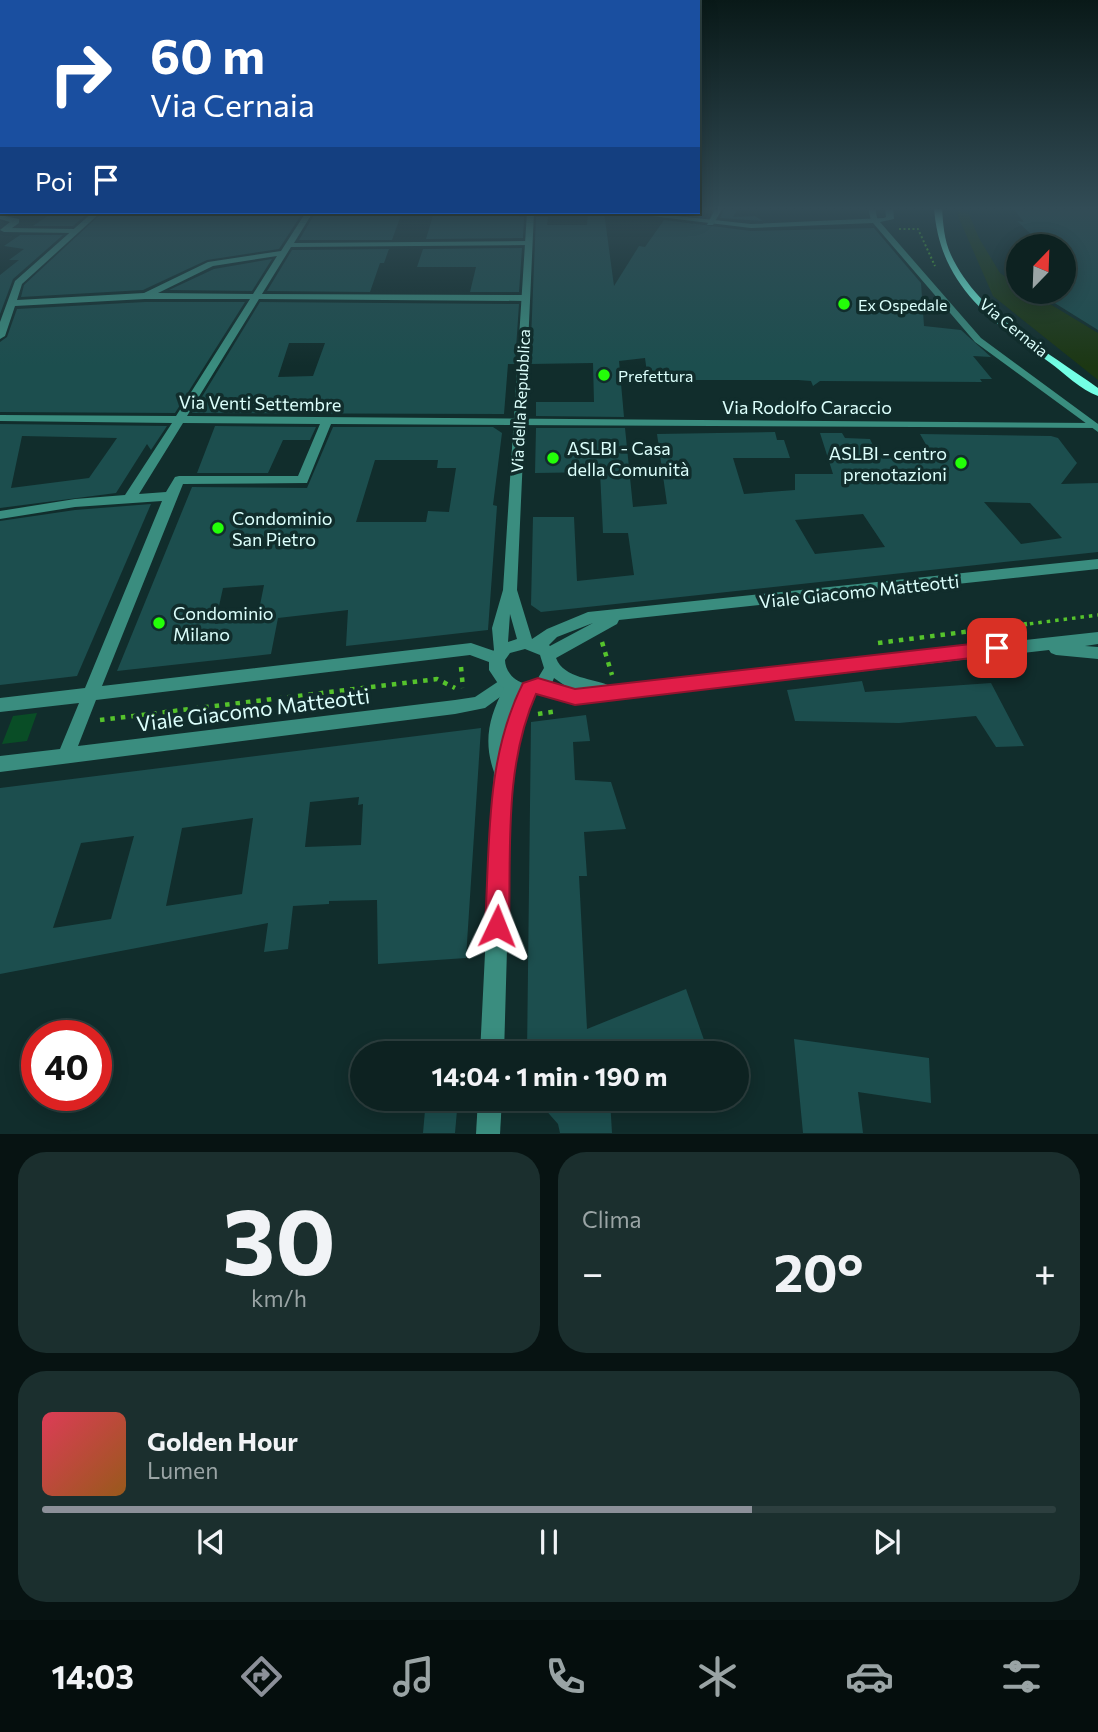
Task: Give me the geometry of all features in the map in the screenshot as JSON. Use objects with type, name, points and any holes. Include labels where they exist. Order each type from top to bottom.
[{"type":"main road","name":"Via Cernaia","points":[[950,260],[958,276],[987,309],[1098,393]]},
{"type":"street","points":[[0,336],[18,283],[43,260]]},
{"type":"street","points":[[145,296],[211,264],[238,260]]},
{"type":"street","points":[[130,498],[279,260]]},
{"type":"street","name":"Via della Repubblica","points":[[521,687],[496,672],[500,655],[501,615],[510,590],[527,260]]},
{"type":"street","points":[[909,260],[978,340],[1096,428]]},
{"type":"street","points":[[0,299],[13,301],[145,296],[526,298]]},
{"type":"street","name":"Via Venti Settembre","points":[[0,418],[519,423]]},
{"type":"street","points":[[66,755],[170,496],[179,481],[303,480],[326,422]]},
{"type":"street","name":"Via Rodolfo Caraccio","points":[[519,423],[1096,428]]},
{"type":"street","points":[[0,514],[130,498],[170,496]]},
{"type":"street","name":"Viale Giacomo Matteotti","points":[[541,653],[552,633],[588,618],[619,617],[1098,564]]},
{"type":"street","name":"Via della Repubblica","points":[[510,590],[541,653]]},
{"type":"street","name":"Viale Giacomo Matteotti","points":[[541,653],[619,617]]},
{"type":"street","points":[[500,655],[541,653],[573,682],[612,685],[1098,638]]},
{"type":"street","points":[[1016,646],[1098,653]]},
{"type":"street","name":"Viale Giacomo Matteotti","points":[[0,705],[471,649],[500,655]]},
{"type":"street","points":[[521,687],[545,682],[541,653]]},
{"type":"street","points":[[521,687],[575,697],[612,685]]},
{"type":"street","points":[[493,1041],[503,774],[521,687]]},
{"type":"street","name":"Viale Giacomo Matteotti","points":[[0,764],[455,707],[479,703],[521,687]]},
{"type":"street","points":[[488,1133],[489,1111]]},
{"type":"path","points":[[867,645],[1098,615]]},
{"type":"path","points":[[596,628],[612,685]]},
{"type":"path","points":[[82,714],[105,722],[437,679],[445,680],[464,697],[460,658]]},
{"type":"shaded area","points":[[977,260],[992,260],[1000,273],[1006,277],[1006,304],[1050,304],[1098,333],[1098,380],[993,296]]},
{"type":"shaded area","points":[[37,713],[27,741],[2,744],[13,716]]},
{"type":"building","points":[[9,260],[35,260],[13,279],[0,314],[0,275],[19,260]]},
{"type":"building","points":[[51,260],[208,260],[143,290],[21,297],[24,285]]},
{"type":"building","points":[[271,260],[252,291],[169,290],[214,269]]},
{"type":"building","points":[[286,260],[385,260],[380,263],[370,292],[267,291]]},
{"type":"building","points":[[419,260],[521,260],[519,292],[470,292],[476,267],[417,267]]},
{"type":"building","points":[[534,260],[610,260],[614,286],[630,260],[901,260],[921,283],[924,326],[961,330],[991,357],[973,356],[992,379],[980,379],[982,382],[820,381],[813,386],[811,381],[798,380],[648,380],[645,358],[619,361],[624,417],[536,416],[536,402],[594,402],[593,363],[530,364]]},
{"type":"building","points":[[1076,260],[1098,260],[1098,330],[1056,304],[1076,304]]},
{"type":"building","points":[[145,302],[245,302],[175,413],[0,412],[0,342],[7,337],[17,309]]},
{"type":"building","points":[[260,302],[519,304],[515,364],[508,364],[504,414],[192,413]],"holes":[[[289,343],[325,343],[313,376],[278,377]]]},
{"type":"building","points":[[0,424],[167,426],[151,450],[147,444],[116,493],[0,508]],"holes":[[[22,436],[117,438],[89,478],[11,488]]]},
{"type":"building","points":[[215,426],[316,427],[310,440],[283,440],[268,473],[197,473]]},
{"type":"building","points":[[333,427],[493,427],[502,433],[493,505],[497,506],[488,630],[346,646],[348,610],[278,618],[271,654],[117,671],[192,487],[307,488]],"holes":[[[375,460],[438,460],[437,468],[456,468],[449,512],[428,511],[426,522],[356,522]],[[264,585],[257,620],[215,624],[223,588]]]},
{"type":"building","points":[[536,428],[625,428],[633,507],[667,504],[657,434],[775,432],[777,440],[784,440],[790,458],[733,458],[744,494],[795,490],[795,474],[833,474],[820,433],[842,433],[845,438],[870,439],[878,456],[933,457],[920,434],[1051,436],[1058,438],[1077,463],[1061,484],[1098,483],[1098,552],[541,612],[531,605],[533,517],[574,517],[577,581],[634,575],[628,533],[603,533],[600,472],[535,473]],"holes":[[[984,502],[1030,503],[1062,538],[1021,544]],[[863,514],[885,547],[815,554],[795,520]]]},
{"type":"building","points":[[151,504],[77,676],[0,685],[0,521],[75,510]]},
{"type":"building","points":[[862,681],[865,692],[991,683],[1024,746],[996,747],[976,716],[899,723],[795,721],[787,690]]},
{"type":"building","points":[[586,715],[590,741],[573,742],[575,780],[611,782],[626,829],[584,832],[587,876],[579,876],[587,1029],[686,989],[704,1041],[527,1041],[531,722]]},
{"type":"building","points":[[481,728],[466,958],[378,964],[377,900],[329,901],[329,904],[293,906],[288,949],[264,952],[268,923],[0,974],[0,788]],"holes":[[[359,797],[358,805],[363,804],[361,845],[305,847],[310,802]],[[253,818],[242,894],[166,906],[182,828]],[[134,836],[111,919],[53,928],[81,843]]]},
{"type":"building","points":[[794,1039],[929,1058],[931,1103],[858,1092],[863,1133],[803,1133]]},
{"type":"building","points":[[425,1111],[457,1111],[455,1133],[423,1133]]},
{"type":"building","points":[[547,1111],[611,1111],[612,1133],[560,1133],[558,1124]]},
{"type":"place","name":"Ex Ospedale","points":[[844,304]]},
{"type":"place","name":"Prefettura","points":[[604,375]]},
{"type":"place","name":"ASLBI - Casa della Comunità","points":[[553,458]]},
{"type":"place","name":"ASLBI - centro prenotazioni","points":[[961,463]]},
{"type":"place","name":"Condominio San Pietro","points":[[218,528]]},
{"type":"place","name":"Condominio Milano","points":[[159,623]]},
{"type":"route","points":[[497,926],[503,774],[516,718],[529,689],[538,686],[575,697],[997,648]]}]
